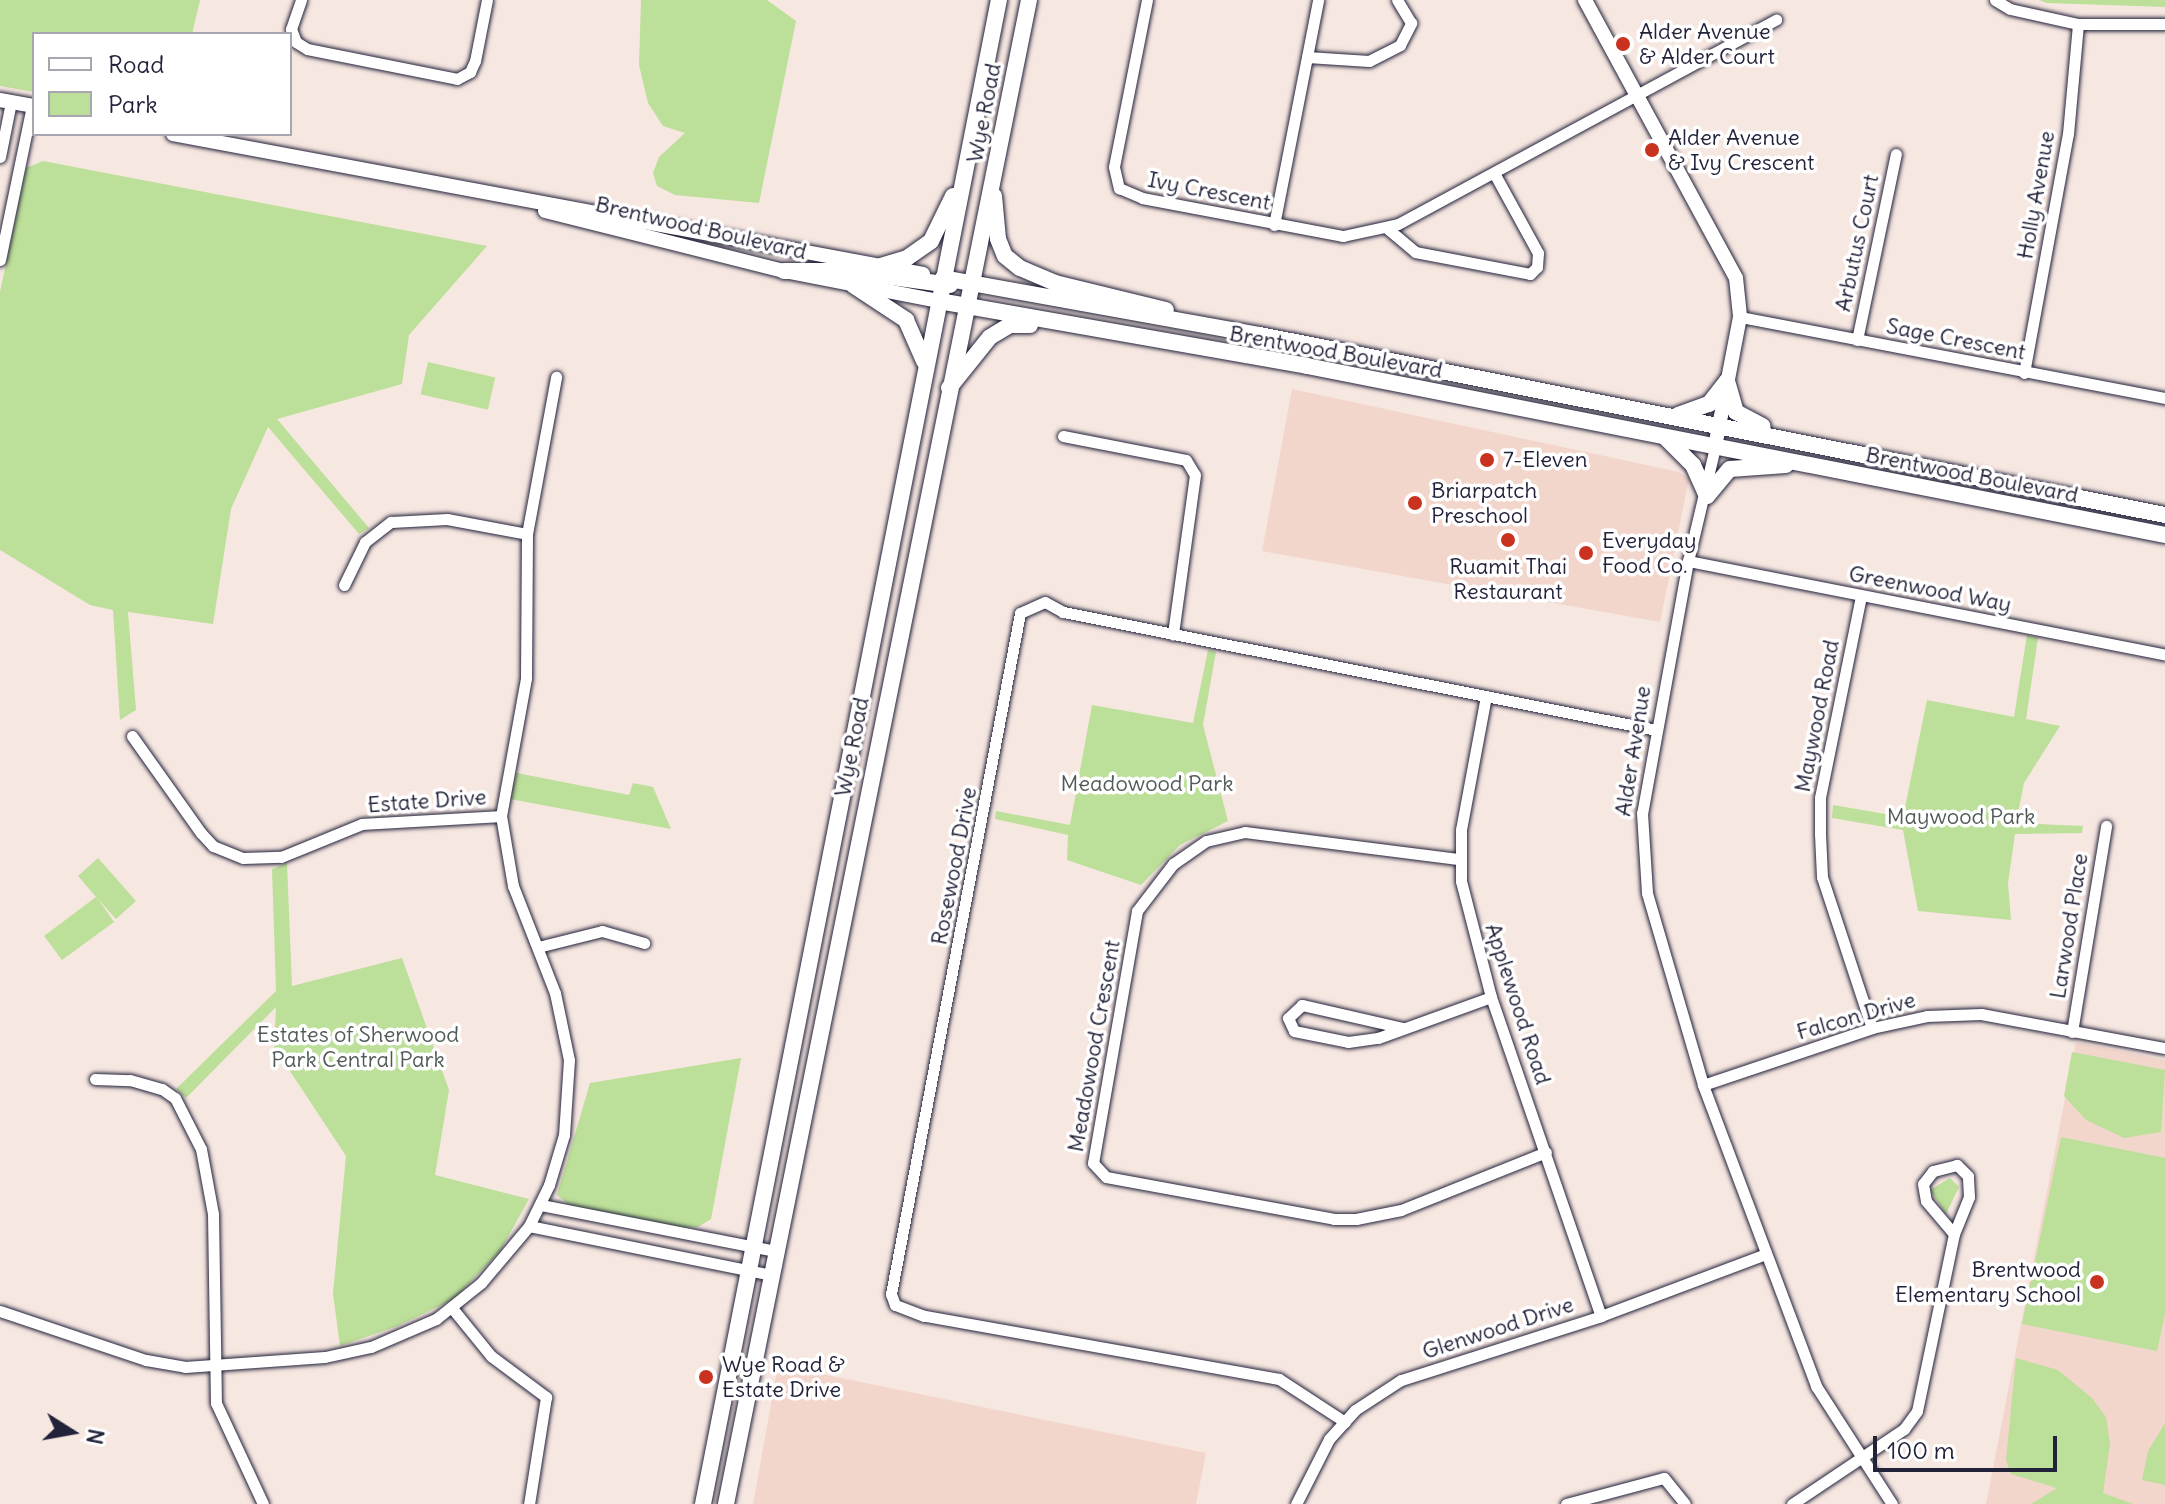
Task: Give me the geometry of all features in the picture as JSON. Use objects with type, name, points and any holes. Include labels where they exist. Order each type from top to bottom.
[{"type":"main road","name":"Wye Road","points":[[703,1504],[999,0]]},
{"type":"main road","name":"Wye Road","points":[[726,1504],[948,389],[1029,0]]},
{"type":"main road","points":[[881,266],[907,258],[931,241],[964,178]]},
{"type":"main road","points":[[993,184],[998,239],[1005,256],[1020,268],[1055,283],[1260,335]]},
{"type":"main road","points":[[784,271],[848,271],[941,288]]},
{"type":"main road","name":"Brentwood Boulevard","points":[[941,288],[971,282],[1260,335],[2165,515]]},
{"type":"main road","points":[[853,285],[897,312],[913,329],[925,360],[922,385]]},
{"type":"main road","name":"Brentwood Boulevard","points":[[941,288],[966,305],[1056,324],[1307,366],[2165,535]]},
{"type":"main road","points":[[948,389],[999,330],[1056,324]]},
{"type":"main road","points":[[1674,416],[1709,404],[1727,381],[1744,420],[1797,440]]},
{"type":"main road","points":[[1665,437],[1693,465],[1707,496],[1730,469],[1795,463]]},
{"type":"street","points":[[301,0],[291,29],[296,42],[307,49],[457,79],[464,78],[475,61],[487,0]]},
{"type":"street","name":"Ivy Crescent","points":[[1147,0],[1115,182],[1132,196],[1343,236],[1388,229],[1776,20]]},
{"type":"street","points":[[1274,225],[1318,0]]},
{"type":"street","points":[[1307,57],[1369,61],[1400,45],[1411,23],[1397,0]]},
{"type":"street","name":"Alder Avenue","points":[[1585,0],[1727,258],[1736,278],[1740,317],[1707,496],[1688,561],[1642,813],[1647,893],[1703,1085],[1763,1255],[1816,1386],[1892,1504]]},
{"type":"street","points":[[1995,0],[2010,9],[2078,24],[2165,24]]},
{"type":"street","name":"Holly Avenue","points":[[2024,373],[2068,134],[2078,24]]},
{"type":"street","points":[[0,157],[5,101],[32,106]]},
{"type":"street","points":[[0,260],[32,111]]},
{"type":"street","name":"Brentwood Boulevard","points":[[183,136],[881,266],[941,288]]},
{"type":"street","name":"Arbutus Court","points":[[1857,340],[1896,154]]},
{"type":"street","points":[[1388,229],[1415,252],[1530,274],[1537,267],[1538,253],[1494,173]]},
{"type":"street","name":"Brentwood Boulevard","points":[[503,197],[593,227],[784,271],[853,285],[941,288]]},
{"type":"street","name":"Sage Crescent","points":[[1740,317],[2165,398]]},
{"type":"street","name":"Estate Drive","points":[[0,1311],[146,1360],[213,1366],[296,1361],[354,1351],[416,1329],[452,1308],[500,1264],[529,1226],[541,1205],[564,1135],[570,1084],[565,1033],[507,863],[501,816],[526,678],[527,534],[556,377]]},
{"type":"street","points":[[1063,436],[1186,460],[1191,467],[1195,475],[1173,634]]},
{"type":"street","points":[[344,585],[365,542],[391,522],[447,519],[527,534]]},
{"type":"street","name":"Greenwood Way","points":[[1688,561],[2165,655]]},
{"type":"street","name":"Maywood Road","points":[[1861,596],[1820,798],[1820,834],[1822,877],[1872,1028]]},
{"type":"street","name":"Rosewood Drive","points":[[1345,1422],[1279,1379],[924,1316],[904,1311],[891,1294],[1020,613],[1045,602],[1063,612],[1656,730]]},
{"type":"street","name":"Applewood Road","points":[[1486,696],[1458,859],[1491,997],[1601,1316]]},
{"type":"street","name":"Estate Drive","points":[[132,736],[201,833],[213,846],[243,858],[281,857],[362,824],[501,816]]},
{"type":"street","name":"Larwood Place","points":[[2072,1032],[2106,826]]},
{"type":"street","name":"Meadowood Crescent","points":[[1458,859],[1245,832],[1206,841],[1173,864],[1137,911],[1093,1163],[1106,1177],[1334,1219],[1356,1219],[1401,1210],[1546,1152]]},
{"type":"street","points":[[538,947],[602,931],[644,943]]},
{"type":"street","points":[[1403,1028],[1302,1005],[1288,1018],[1294,1031],[1348,1042],[1403,1028],[1491,997]]},
{"type":"street","name":"Falcon Drive","points":[[1703,1085],[1872,1028],[1927,1016],[1981,1014],[2165,1048]]},
{"type":"street","points":[[95,1079],[130,1080],[162,1089],[175,1098],[201,1149],[213,1214],[213,1366],[220,1421],[252,1474],[263,1504]]},
{"type":"street","points":[[1792,1504],[1904,1429],[1917,1411],[1954,1234],[1969,1197],[1968,1176],[1957,1165],[1933,1171],[1923,1184],[1926,1201],[1954,1234]]},
{"type":"street","points":[[541,1205],[776,1251]]},
{"type":"street","points":[[529,1226],[771,1275]]},
{"type":"street","name":"Glenwood Drive","points":[[1296,1504],[1314,1459],[1345,1422],[1401,1380],[1601,1316],[1763,1255]]},
{"type":"street","points":[[452,1308],[491,1356],[546,1397],[529,1504]]},
{"type":"street","points":[[1566,1504],[1664,1478],[1685,1504]]},
{"type":"shaded area","points":[[1292,389],[1679,472],[1689,479],[1660,622],[1262,551]]},
{"type":"shaded area","name":"Brentwood Elementary School","points":[[2076,1042],[2165,1060],[2165,1504],[1986,1504]]},
{"type":"shaded area","points":[[778,1365],[1206,1453],[1196,1504],[753,1504]]},
{"type":"green space","points":[[0,0],[200,0],[192,32],[32,32],[32,92],[0,86]]},
{"type":"green space","points":[[641,0],[767,0],[796,21],[759,203],[675,195],[657,186],[653,173],[659,157],[685,133],[663,126],[648,103],[639,65]]},
{"type":"green space","points":[[2039,0],[2165,0],[2165,7],[2047,3]]},
{"type":"green space","points":[[43,161],[487,246],[409,335],[402,384],[277,419],[369,528],[359,534],[268,427],[231,509],[213,624],[128,612],[136,710],[120,720],[113,610],[90,605],[0,550],[0,292],[26,168]]},
{"type":"green space","points":[[428,362],[495,378],[488,410],[421,394]]},
{"type":"green space","name":"Maywood Park","points":[[2027,635],[2038,638],[2026,719],[2060,726],[2024,783],[2016,823],[2083,826],[2082,833],[2015,834],[2008,883],[2011,920],[1918,911],[1903,830],[1832,818],[1833,805],[1903,817],[1927,700],[2014,717]]},
{"type":"green space","name":"Meadowood Park","points":[[1208,650],[1216,652],[1203,725],[1228,821],[1180,845],[1141,885],[1067,860],[1068,835],[995,819],[996,811],[1070,825],[1092,705],[1193,723]]},
{"type":"green space","points":[[517,773],[629,795],[633,783],[653,787],[671,829],[510,799]]},
{"type":"green space","points":[[98,858],[136,901],[116,919],[98,899],[114,922],[62,960],[44,936],[96,897],[78,876]]},
{"type":"green space","name":"Estates of Sherwood Park Central Park","points":[[287,863],[292,986],[402,958],[449,1090],[435,1175],[529,1199],[500,1251],[454,1299],[398,1326],[340,1346],[333,1294],[346,1156],[274,1047],[276,1007],[186,1098],[176,1089],[276,991],[272,869]]},
{"type":"green space","points":[[2072,1052],[2165,1070],[2161,1132],[2124,1138],[2086,1120],[2064,1096]]},
{"type":"green space","points":[[741,1058],[711,1219],[698,1227],[678,1228],[570,1206],[557,1195],[590,1083]]},
{"type":"green space","points":[[2061,1137],[2165,1158],[2165,1314],[2157,1351],[2022,1324]]},
{"type":"green space","points":[[1950,1178],[1959,1187],[1946,1214],[1930,1190]]},
{"type":"green space","points":[[2016,1358],[2058,1370],[2092,1398],[2106,1417],[2110,1444],[2103,1493],[2133,1504],[2031,1504],[2057,1488],[2011,1474],[2006,1460]]},
{"type":"green space","points":[[2165,1423],[2165,1485],[2142,1480],[2148,1451]]},
{"type":"place","name":"Alder Avenue & Alder Court","points":[[1623,44]]},
{"type":"place","name":"Alder Avenue & Ivy Crescent","points":[[1652,150]]},
{"type":"place","name":"7-Eleven","points":[[1487,460]]},
{"type":"place","name":"Briarpatch Preschool","points":[[1415,503]]},
{"type":"place","name":"Ruamit Thai Restaurant","points":[[1508,540]]},
{"type":"place","name":"Everyday Food Co.","points":[[1586,553]]},
{"type":"place","name":"Brentwood Elementary School","points":[[2097,1282]]},
{"type":"place","name":"Wye Road & Estate Drive","points":[[706,1377]]}]
